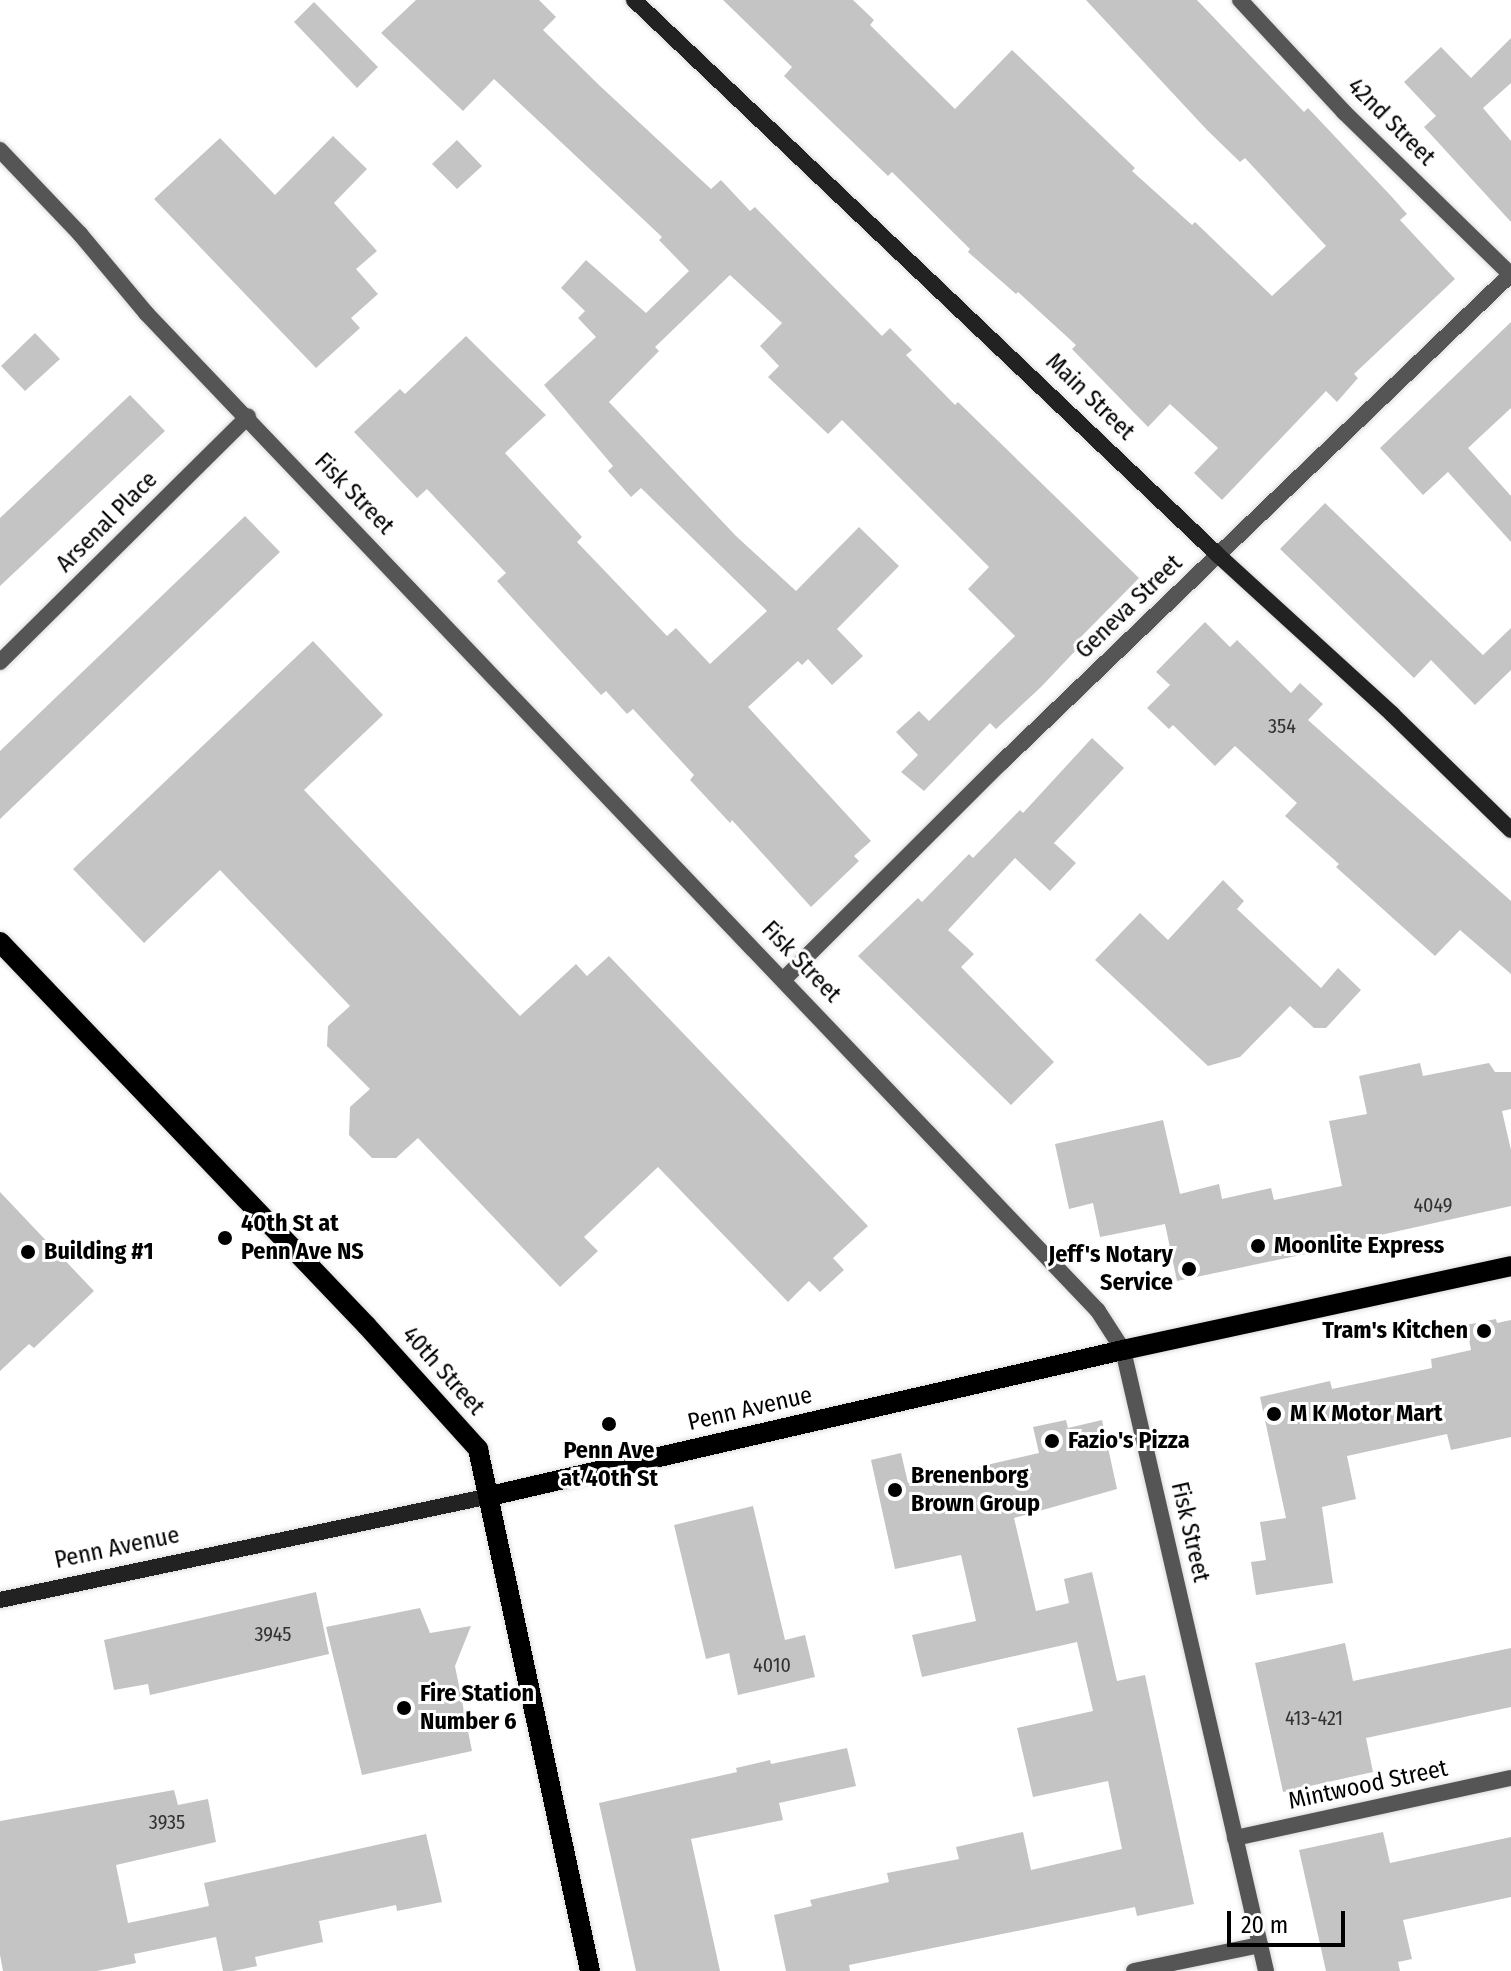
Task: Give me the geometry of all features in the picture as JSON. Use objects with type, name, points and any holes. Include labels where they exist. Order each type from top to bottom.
[{"type":"main road","name":"40th Street","points":[[0,942],[358,1315],[478,1449],[590,1971]]},
{"type":"main road","name":"Penn Avenue","points":[[490,1496],[1123,1350],[1511,1266]]},
{"type":"street","name":"Main Street","points":[[634,0],[1218,555],[1392,714],[1511,830]]},
{"type":"street","name":"42nd Street","points":[[1240,0],[1344,112],[1511,275]]},
{"type":"street","name":"Fisk Street","points":[[0,150],[80,234],[146,313],[1098,1311],[1123,1350],[1266,1971]]},
{"type":"street","name":"Geneva Street","points":[[784,979],[1218,555],[1511,275]]},
{"type":"street","name":"Arsenal Place","points":[[0,662],[248,417]]},
{"type":"street","name":"Penn Avenue","points":[[0,1600],[490,1496]]},
{"type":"street","name":"Mintwood Street","points":[[1235,1838],[1511,1778]]},
{"type":"street","points":[[1134,1971],[1260,1945]]},
{"type":"building","points":[[416,0],[539,0],[556,17],[543,30],[600,86],[711,189],[721,180],[750,211],[755,207],[882,336],[890,328],[912,350],[906,355],[955,405],[958,402],[1139,578],[1073,645],[1077,649],[1041,687],[996,729],[990,723],[924,791],[901,772],[918,755],[896,732],[919,711],[929,721],[1015,636],[968,589],[989,567],[842,420],[828,434],[768,377],[779,366],[760,346],[782,323],[730,275],[655,347],[659,351],[609,402],[736,536],[796,591],[859,527],[899,566],[837,629],[863,656],[832,685],[808,659],[802,665],[798,661],[748,707],[871,841],[854,856],[859,861],[811,907],[732,820],[730,823],[690,780],[694,775],[633,709],[627,714],[606,691],[601,695],[497,581],[506,573],[427,489],[417,498],[354,432],[400,389],[405,394],[466,336],[546,415],[505,453],[582,537],[577,542],[667,636],[676,628],[710,664],[767,611],[641,488],[631,497],[608,471],[613,466],[544,385],[596,337],[578,318],[585,311],[561,288],[586,260],[646,313],[689,271],[659,240],[662,237],[494,79],[463,111],[381,33]]},
{"type":"building","points":[[723,0],[853,0],[874,20],[870,25],[955,109],[1012,50],[1135,168],[1132,171],[1192,225],[1195,222],[1272,296],[1326,246],[1245,158],[1240,162],[1207,130],[1086,0],[1197,0],[1304,112],[1308,108],[1392,197],[1407,214],[1400,220],[1455,279],[1354,374],[1358,378],[1337,402],[1326,391],[1222,500],[1194,473],[1218,448],[1170,404],[1148,427],[1072,349],[1076,345],[968,252],[970,249],[892,172],[888,176],[784,76],[792,67]]},
{"type":"building","points":[[314,2],[378,67],[357,88],[294,22]]},
{"type":"building","points":[[1511,38],[1511,83],[1483,108],[1511,141],[1511,222],[1424,127],[1436,116],[1404,82],[1441,47],[1471,78]]},
{"type":"building","points":[[333,136],[367,169],[334,203],[377,251],[356,269],[378,294],[351,318],[360,328],[316,368],[154,199],[220,138],[275,195]]},
{"type":"building","points":[[457,140],[482,166],[457,189],[432,164]]},
{"type":"building","points":[[1511,322],[1511,408],[1468,448],[1511,496],[1511,542],[1448,472],[1423,495],[1380,448]]},
{"type":"building","points":[[35,333],[60,359],[25,391],[1,366]]},
{"type":"building","points":[[130,395],[165,431],[0,586],[0,518]]},
{"type":"building","points":[[1325,503],[1483,655],[1511,628],[1511,670],[1475,705],[1431,660],[1414,678],[1280,549]]},
{"type":"building","points":[[245,516],[280,552],[0,819],[0,751]]},
{"type":"building","points":[[1205,622],[1230,647],[1237,640],[1291,693],[1300,683],[1323,704],[1308,720],[1511,901],[1511,974],[1460,930],[1435,956],[1336,867],[1339,864],[1285,816],[1297,803],[1235,746],[1215,766],[1173,725],[1169,729],[1147,708],[1170,685],[1156,672]]},
{"type":"building","points":[[313,641],[383,715],[304,790],[520,1016],[576,964],[587,976],[609,956],[868,1226],[833,1258],[844,1270],[820,1292],[809,1281],[788,1302],[658,1167],[584,1237],[598,1251],[560,1287],[418,1138],[396,1158],[372,1158],[349,1135],[350,1107],[370,1089],[327,1046],[328,1026],[350,1006],[220,870],[144,943],[73,869]]},
{"type":"building","points":[[1092,738],[1124,768],[1054,843],[1076,863],[1050,891],[1015,858],[948,930],[974,954],[961,967],[1054,1062],[1011,1105],[858,956],[918,898],[922,902],[969,854],[973,858],[1020,810],[1023,813]]},
{"type":"building","points":[[1223,880],[1244,901],[1237,909],[1321,988],[1338,968],[1361,990],[1326,1028],[1314,1028],[1290,1006],[1240,1057],[1208,1066],[1095,960],[1140,913],[1168,940]]},
{"type":"building","points":[[1420,1063],[1423,1076],[1489,1063],[1495,1072],[1511,1072],[1511,1109],[1502,1111],[1511,1150],[1511,1206],[1349,1242],[1349,1245],[1177,1281],[1165,1224],[1100,1237],[1093,1203],[1069,1209],[1055,1144],[1163,1120],[1180,1194],[1219,1184],[1222,1199],[1271,1188],[1274,1200],[1342,1186],[1329,1121],[1367,1114],[1359,1076]]},
{"type":"building","name":"Building #1","points":[[0,1192],[94,1291],[34,1348],[29,1344],[0,1371]]},
{"type":"building","points":[[1496,1319],[1497,1323],[1511,1320],[1511,1437],[1451,1450],[1447,1434],[1347,1456],[1356,1499],[1322,1507],[1333,1583],[1256,1595],[1251,1562],[1266,1560],[1260,1522],[1286,1518],[1260,1397],[1330,1381],[1332,1389],[1432,1368],[1431,1359],[1471,1350],[1466,1325]]},
{"type":"building","points":[[1066,1420],[1068,1428],[1102,1420],[1117,1489],[1014,1518],[1036,1611],[1069,1603],[1064,1579],[1092,1572],[1117,1681],[1145,1675],[1194,1904],[1137,1916],[1135,1907],[849,1965],[850,1971],[786,1971],[774,1915],[812,1906],[810,1900],[889,1882],[887,1873],[959,1859],[956,1847],[1023,1832],[1031,1870],[1122,1849],[1108,1781],[1033,1797],[1017,1728],[1093,1711],[1077,1642],[922,1677],[912,1635],[976,1621],[961,1555],[895,1569],[871,1460],[901,1453],[908,1483],[1039,1453],[1033,1427]]},
{"type":"building","points":[[753,1506],[785,1640],[805,1635],[815,1677],[738,1695],[729,1653],[706,1659],[674,1525]]},
{"type":"building","points":[[316,1592],[329,1654],[150,1695],[148,1684],[114,1690],[104,1640]]},
{"type":"building","name":"Fire Station Number 6","points":[[420,1608],[430,1633],[471,1626],[455,1666],[472,1751],[362,1775],[326,1627]]},
{"type":"building","points":[[1345,1643],[1353,1681],[1511,1648],[1511,1707],[1366,1738],[1373,1772],[1283,1792],[1255,1663]]},
{"type":"building","points":[[847,1748],[856,1786],[779,1803],[783,1820],[691,1839],[720,1971],[636,1971],[599,1803],[737,1772],[736,1768],[770,1760],[771,1764]]},
{"type":"building","points":[[174,1790],[178,1805],[208,1799],[216,1842],[116,1865],[128,1923],[209,1906],[204,1883],[426,1834],[442,1902],[397,1911],[396,1905],[319,1921],[323,1942],[255,1957],[257,1966],[233,1971],[223,1971],[216,1937],[134,1954],[136,1963],[97,1971],[3,1971],[0,1955],[0,1821]]},
{"type":"building","points":[[1383,1832],[1390,1863],[1511,1837],[1511,1897],[1403,1920],[1412,1959],[1398,1962],[1400,1971],[1326,1971],[1299,1850]]},
{"type":"place","name":"40th St at Penn Ave NS","points":[[225,1238]]},
{"type":"place","name":"Moonlite Express","points":[[1258,1246]]},
{"type":"place","name":"Building #1","points":[[28,1252]]},
{"type":"place","name":"Jeff's Notary Service","points":[[1189,1269]]},
{"type":"place","name":"Tram's Kitchen","points":[[1484,1331]]},
{"type":"place","name":"M K Motor Mart","points":[[1274,1414]]},
{"type":"place","name":"Penn Ave at 40th St","points":[[609,1424]]},
{"type":"place","name":"Fazio's Pizza","points":[[1052,1441]]},
{"type":"place","name":"Brenenborg Brown Group","points":[[895,1490]]},
{"type":"place","name":"Fire Station Number 6","points":[[404,1708]]}]
